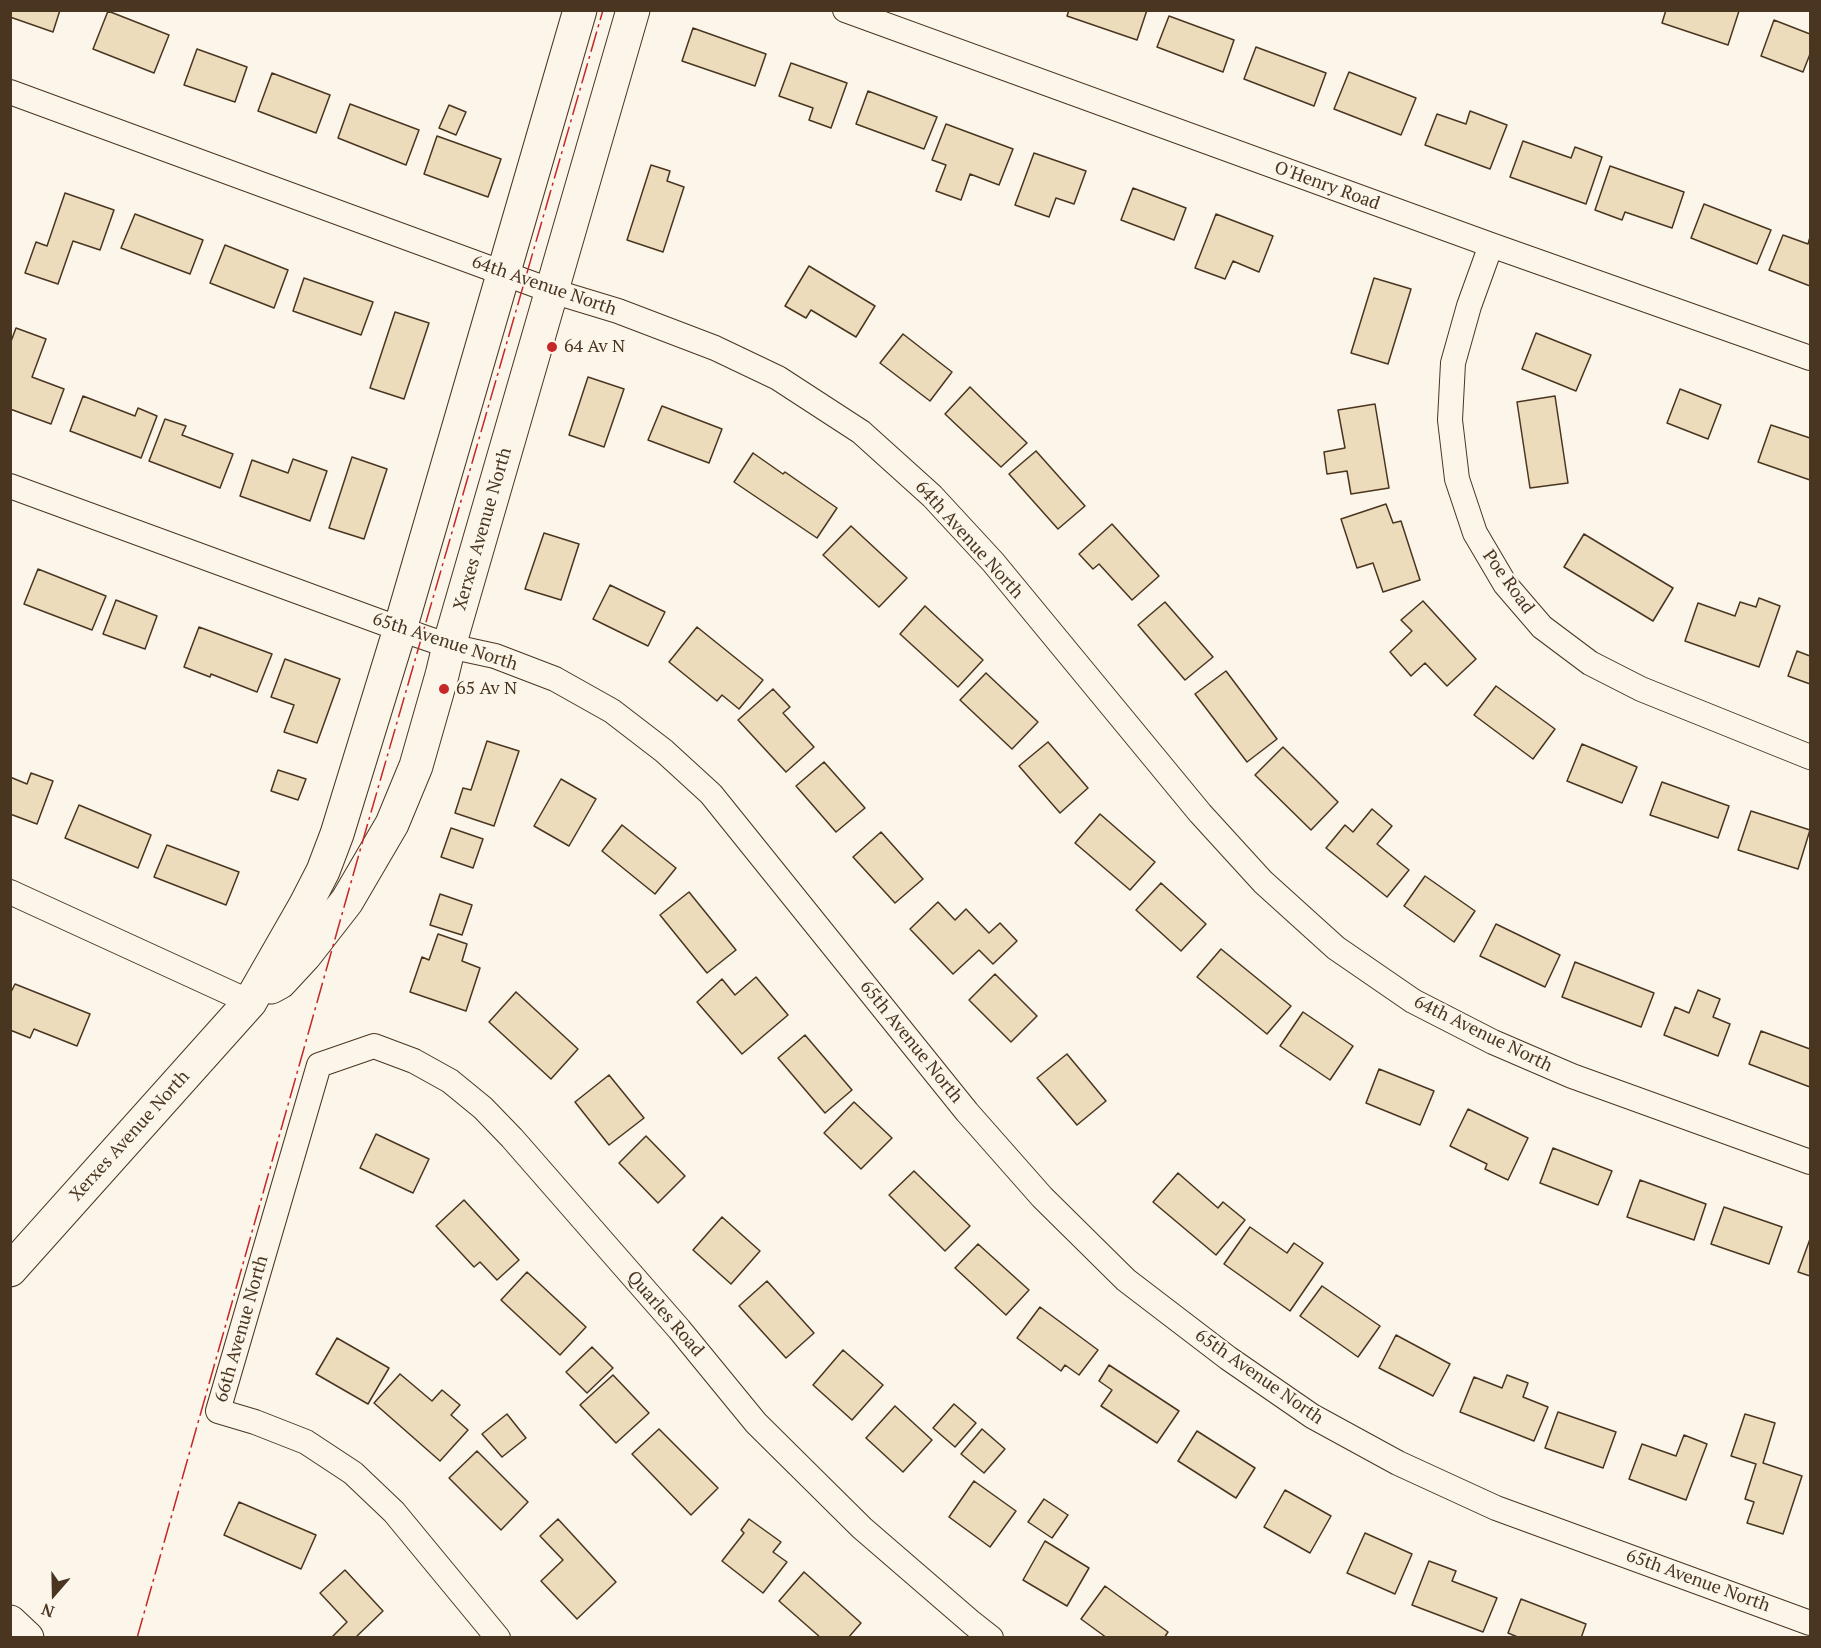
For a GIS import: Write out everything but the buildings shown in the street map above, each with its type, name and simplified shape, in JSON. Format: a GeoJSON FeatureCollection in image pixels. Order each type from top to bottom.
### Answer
{"type":"FeatureCollection","features":[{"type":"Feature","properties":{"kind":"main road","name":"Xerxes Avenue North"},"geometry":{"type":"LineString","coordinates":[[10,1270],[250,1002],[305,906],[322,871],[337,834],[400,629],[580,10]]}},
{"type":"Feature","properties":{"kind":"main road","name":"Xerxes Avenue North"},"geometry":{"type":"LineString","coordinates":[[250,1002],[280,981],[305,956],[346,901],[392,824],[416,766],[633,10]]}},
{"type":"Feature","properties":{"kind":"main road"},"geometry":{"type":"LineString","coordinates":[[10,1623],[27,1638]]}},
{"type":"Feature","properties":{"kind":"street","name":"O'Henry Road"},"geometry":{"type":"LineString","coordinates":[[845,10],[1491,245],[1810,358]]}},
{"type":"Feature","properties":{"kind":"street","name":"64th Avenue North"},"geometry":{"type":"LineString","coordinates":[[10,92],[504,274],[618,311],[715,348],[777,378],[861,432],[932,495],[993,562],[1193,804],[1263,882],[1336,948],[1413,1001],[1493,1042],[1572,1076],[1810,1162]]}},
{"type":"Feature","properties":{"kind":"street","name":"Poe Road"},"geometry":{"type":"LineString","coordinates":[[1491,245],[1469,306],[1454,363],[1450,420],[1457,479],[1475,534],[1505,584],[1542,627],[1590,663],[1641,689],[1810,757]]}},
{"type":"Feature","properties":{"kind":"street","name":"65th Avenue North"},"geometry":{"type":"LineString","coordinates":[[10,486],[400,629],[449,646],[495,656],[555,679],[612,711],[664,751],[711,794],[967,1112],[1042,1197],[1126,1280],[1228,1358],[1312,1416],[1408,1468],[1496,1508],[1810,1623]]}},
{"type":"Feature","properties":{"kind":"street"},"geometry":{"type":"LineString","coordinates":[[10,892],[250,1002]]}},
{"type":"Feature","properties":{"kind":"street","name":"Quarles Road"},"geometry":{"type":"LineString","coordinates":[[319,1065],[374,1046],[414,1061],[450,1081],[483,1108],[679,1329],[756,1423],[862,1528],[991,1638]]}},
{"type":"Feature","properties":{"kind":"street","name":"66th Avenue North"},"geometry":{"type":"LineString","coordinates":[[319,1065],[218,1411],[255,1422],[306,1442],[352,1473],[394,1512],[498,1638]]}},
{"type":"Feature","properties":{"kind":"power"},"geometry":{"type":"LineString","coordinates":[[137,1638],[363,840],[603,10]]}},
{"type":"Feature","properties":{"kind":"place","name":"64 Av N"},"geometry":{"type":"Point","coordinates":[552,347]}},
{"type":"Feature","properties":{"kind":"place","name":"65 Av N"},"geometry":{"type":"Point","coordinates":[444,689]}}]}
